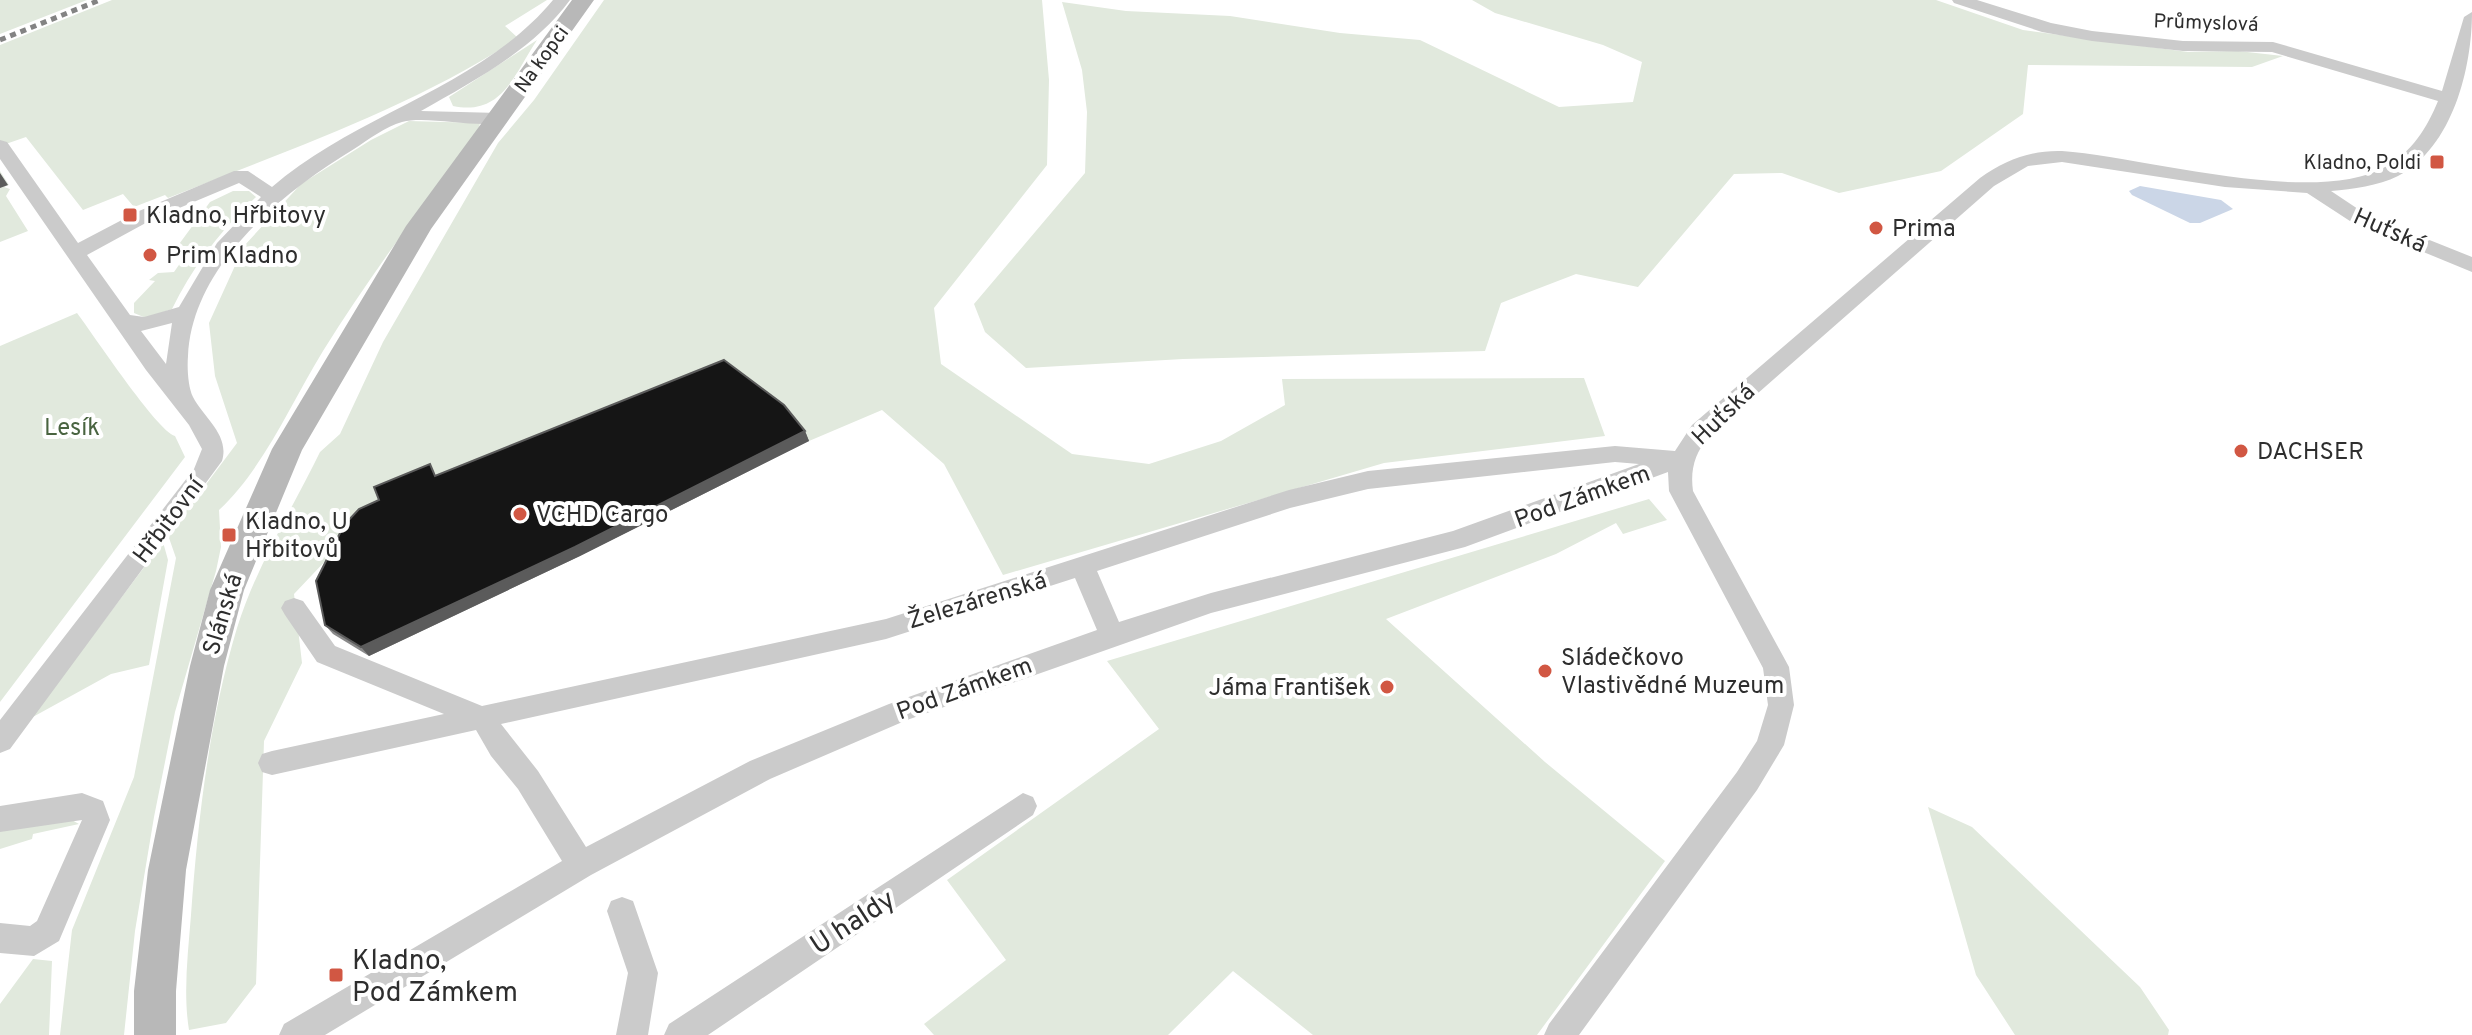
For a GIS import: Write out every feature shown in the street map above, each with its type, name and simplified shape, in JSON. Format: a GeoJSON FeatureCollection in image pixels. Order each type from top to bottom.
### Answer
{"type":"FeatureCollection","features":[{"type":"Feature","properties":{"kind":"main road","name":"Na kopci"},"geometry":{"type":"LineString","coordinates":[[499,118],[583,0]]}},
{"type":"Feature","properties":{"kind":"main road","name":"Slánská"},"geometry":{"type":"LineString","coordinates":[[155,1035],[155,991],[167,870],[207,666],[227,590],[287,449],[419,226],[499,118]]}},
{"type":"Feature","properties":{"kind":"street"},"geometry":{"type":"LineString","coordinates":[[181,392],[177,357],[186,312],[218,252],[271,195],[321,159],[403,116],[502,55],[543,24],[562,0]]}},
{"type":"Feature","properties":{"kind":"street","name":"Průmyslová"},"geometry":{"type":"LineString","coordinates":[[1960,0],[2029,23],[2084,35],[2183,46],[2249,45],[2283,49],[2448,98]]}},
{"type":"Feature","properties":{"kind":"street","name":"Huťská"},"geometry":{"type":"LineString","coordinates":[[1560,1035],[1747,781],[1770,745],[1781,705],[1776,667],[1681,491],[1677,473],[1681,458],[1700,431],[1987,182],[2015,164],[2038,157],[2075,157],[2250,185],[2311,187],[2354,184],[2404,165],[2419,151],[2440,119],[2456,81],[2471,24]]}},
{"type":"Feature","properties":{"kind":"street"},"geometry":{"type":"LineString","coordinates":[[403,116],[499,118]]}},
{"type":"Feature","properties":{"kind":"street","name":"Hřbitovní"},"geometry":{"type":"LineString","coordinates":[[0,146],[154,365],[181,392],[212,444],[209,466],[0,741]]}},
{"type":"Feature","properties":{"kind":"street"},"geometry":{"type":"LineString","coordinates":[[74,253],[146,215],[241,175],[271,195]]}},
{"type":"Feature","properties":{"kind":"street","name":"Huťská"},"geometry":{"type":"LineString","coordinates":[[2311,187],[2360,219],[2472,265]]}},
{"type":"Feature","properties":{"kind":"street"},"geometry":{"type":"LineString","coordinates":[[124,321],[144,324],[186,312]]}},
{"type":"Feature","properties":{"kind":"street","name":"Železárenská"},"geometry":{"type":"LineString","coordinates":[[272,763],[886,629],[1289,499],[1368,480],[1615,454],[1681,458]]}},
{"type":"Feature","properties":{"kind":"street","name":"Pod Zámkem"},"geometry":{"type":"LineString","coordinates":[[295,1035],[581,865],[760,770],[898,712],[1211,603],[1456,540],[1681,458]]}},
{"type":"Feature","properties":{"kind":"street"},"geometry":{"type":"LineString","coordinates":[[1083,567],[1112,635]]}},
{"type":"Feature","properties":{"kind":"street"},"geometry":{"type":"LineString","coordinates":[[294,608],[326,654],[483,718],[501,748],[528,780],[581,865]]}},
{"type":"Feature","properties":{"kind":"street"},"geometry":{"type":"LineString","coordinates":[[0,819],[82,806],[95,815],[90,838],[44,936],[34,941],[0,938]]}},
{"type":"Feature","properties":{"kind":"street","name":"U haldy"},"geometry":{"type":"LineString","coordinates":[[680,1035],[1023,806]]}},
{"type":"Feature","properties":{"kind":"street"},"geometry":{"type":"LineString","coordinates":[[622,911],[643,973],[632,1035]]}},
{"type":"Feature","properties":{"kind":"green space"},"geometry":{"type":"Polygon","coordinates":[[[0,0],[87,0],[0,34],[0,0]]]}},
{"type":"Feature","properties":{"kind":"green space"},"geometry":{"type":"Polygon","coordinates":[[[112,0],[547,0],[505,26],[518,38],[391,107],[168,198],[165,195],[134,207],[123,194],[83,210],[26,137],[0,146],[0,45],[112,0]]]}},
{"type":"Feature","properties":{"kind":"green space"},"geometry":{"type":"Polygon","coordinates":[[[604,0],[1042,0],[1049,80],[1047,165],[934,308],[941,364],[1072,454],[1149,464],[1221,441],[1285,405],[1282,379],[1584,378],[1605,436],[1384,463],[1003,575],[944,464],[882,410],[809,441],[788,414],[441,485],[435,473],[386,509],[366,518],[294,594],[302,663],[264,741],[256,984],[226,1023],[189,1030],[187,973],[201,807],[219,699],[245,605],[320,452],[340,434],[383,342],[498,143],[534,100],[604,0]]]}},
{"type":"Feature","properties":{"kind":"green space"},"geometry":{"type":"Polygon","coordinates":[[[1472,0],[1936,0],[2023,30],[2188,52],[2238,51],[2283,56],[2252,67],[2028,65],[2023,114],[1941,171],[1839,193],[1782,173],[1734,174],[1638,287],[1576,274],[1501,303],[1485,351],[1183,359],[1026,368],[985,332],[974,304],[1085,173],[1087,112],[1082,70],[1062,2],[1126,11],[1230,16],[1340,33],[1420,40],[1559,107],[1633,102],[1642,62],[1603,45],[1495,13],[1472,0]]]}},
{"type":"Feature","properties":{"kind":"green space"},"geometry":{"type":"Polygon","coordinates":[[[537,40],[513,79],[495,99],[484,105],[453,106],[449,97],[537,40]]]}},
{"type":"Feature","properties":{"kind":"green space"},"geometry":{"type":"Polygon","coordinates":[[[409,121],[480,123],[477,135],[397,241],[341,323],[250,475],[219,510],[221,547],[216,571],[175,712],[154,817],[135,931],[124,1035],[60,1035],[72,930],[134,777],[176,558],[168,535],[237,443],[215,376],[209,323],[244,246],[301,184],[371,140],[409,121]]]}},
{"type":"Feature","properties":{"kind":"green space"},"geometry":{"type":"Polygon","coordinates":[[[0,171],[9,185],[4,187],[10,189],[6,196],[28,231],[0,242],[0,171]]]}},
{"type":"Feature","properties":{"kind":"green space"},"geometry":{"type":"Polygon","coordinates":[[[233,191],[249,191],[256,197],[209,249],[172,309],[146,318],[134,313],[134,303],[155,281],[149,280],[158,273],[174,272],[188,252],[174,251],[210,202],[233,191]]]}},
{"type":"Feature","properties":{"kind":"green space","name":"Lesík"},"geometry":{"type":"Polygon","coordinates":[[[77,313],[154,418],[175,436],[185,457],[0,702],[0,346],[77,313]]]}},
{"type":"Feature","properties":{"kind":"green space"},"geometry":{"type":"Polygon","coordinates":[[[1649,499],[1667,520],[1623,534],[1616,523],[1556,554],[1386,619],[1545,762],[1665,861],[1537,1035],[1313,1035],[1233,971],[1168,1035],[934,1035],[924,1024],[1006,960],[947,880],[1159,729],[1107,661],[1649,499]]]}},
{"type":"Feature","properties":{"kind":"green space"},"geometry":{"type":"Polygon","coordinates":[[[163,542],[168,560],[149,665],[111,674],[31,718],[163,542]]]}},
{"type":"Feature","properties":{"kind":"green space"},"geometry":{"type":"Polygon","coordinates":[[[1928,807],[1972,827],[2140,987],[2169,1030],[2168,1035],[2015,1035],[1976,975],[1928,807]]]}},
{"type":"Feature","properties":{"kind":"green space"},"geometry":{"type":"Polygon","coordinates":[[[68,818],[79,824],[33,834],[32,839],[0,849],[0,831],[68,818]]]}},
{"type":"Feature","properties":{"kind":"green space"},"geometry":{"type":"Polygon","coordinates":[[[33,959],[52,961],[49,1035],[0,1035],[0,1004],[33,959]]]}},
{"type":"Feature","properties":{"kind":"water"},"geometry":{"type":"Polygon","coordinates":[[[2140,186],[2221,200],[2233,209],[2200,223],[2190,223],[2129,191],[2140,186]]]}},
{"type":"Feature","properties":{"kind":"building","name":"VCHD Cargo"},"geometry":{"type":"Polygon","coordinates":[[[724,360],[784,405],[805,431],[575,547],[361,647],[325,625],[316,581],[344,525],[359,509],[379,500],[374,487],[430,464],[435,476],[724,360]]]}},
{"type":"Feature","properties":{"kind":"railway"},"geometry":{"type":"LineString","coordinates":[[0,40],[100,0]]}},
{"type":"Feature","properties":{"kind":"place","name":"Kladno, Poldi"},"geometry":{"type":"Point","coordinates":[2437,162]}},
{"type":"Feature","properties":{"kind":"place","name":"Kladno, Hřbitovy"},"geometry":{"type":"Point","coordinates":[130,215]}},
{"type":"Feature","properties":{"kind":"place","name":"Prima"},"geometry":{"type":"Point","coordinates":[1876,228]}},
{"type":"Feature","properties":{"kind":"place","name":"Prim Kladno"},"geometry":{"type":"Point","coordinates":[150,255]}},
{"type":"Feature","properties":{"kind":"place","name":"DACHSER"},"geometry":{"type":"Point","coordinates":[2241,451]}},
{"type":"Feature","properties":{"kind":"place","name":"VCHD Cargo"},"geometry":{"type":"Point","coordinates":[520,514]}},
{"type":"Feature","properties":{"kind":"place","name":"Kladno, U Hřbitovů"},"geometry":{"type":"Point","coordinates":[229,535]}},
{"type":"Feature","properties":{"kind":"place","name":"Sládečkovo Vlastivědné Muzeum"},"geometry":{"type":"Point","coordinates":[1545,671]}},
{"type":"Feature","properties":{"kind":"place","name":"Jáma František"},"geometry":{"type":"Point","coordinates":[1387,687]}},
{"type":"Feature","properties":{"kind":"place","name":"Kladno, Pod Zámkem"},"geometry":{"type":"Point","coordinates":[336,975]}}]}
